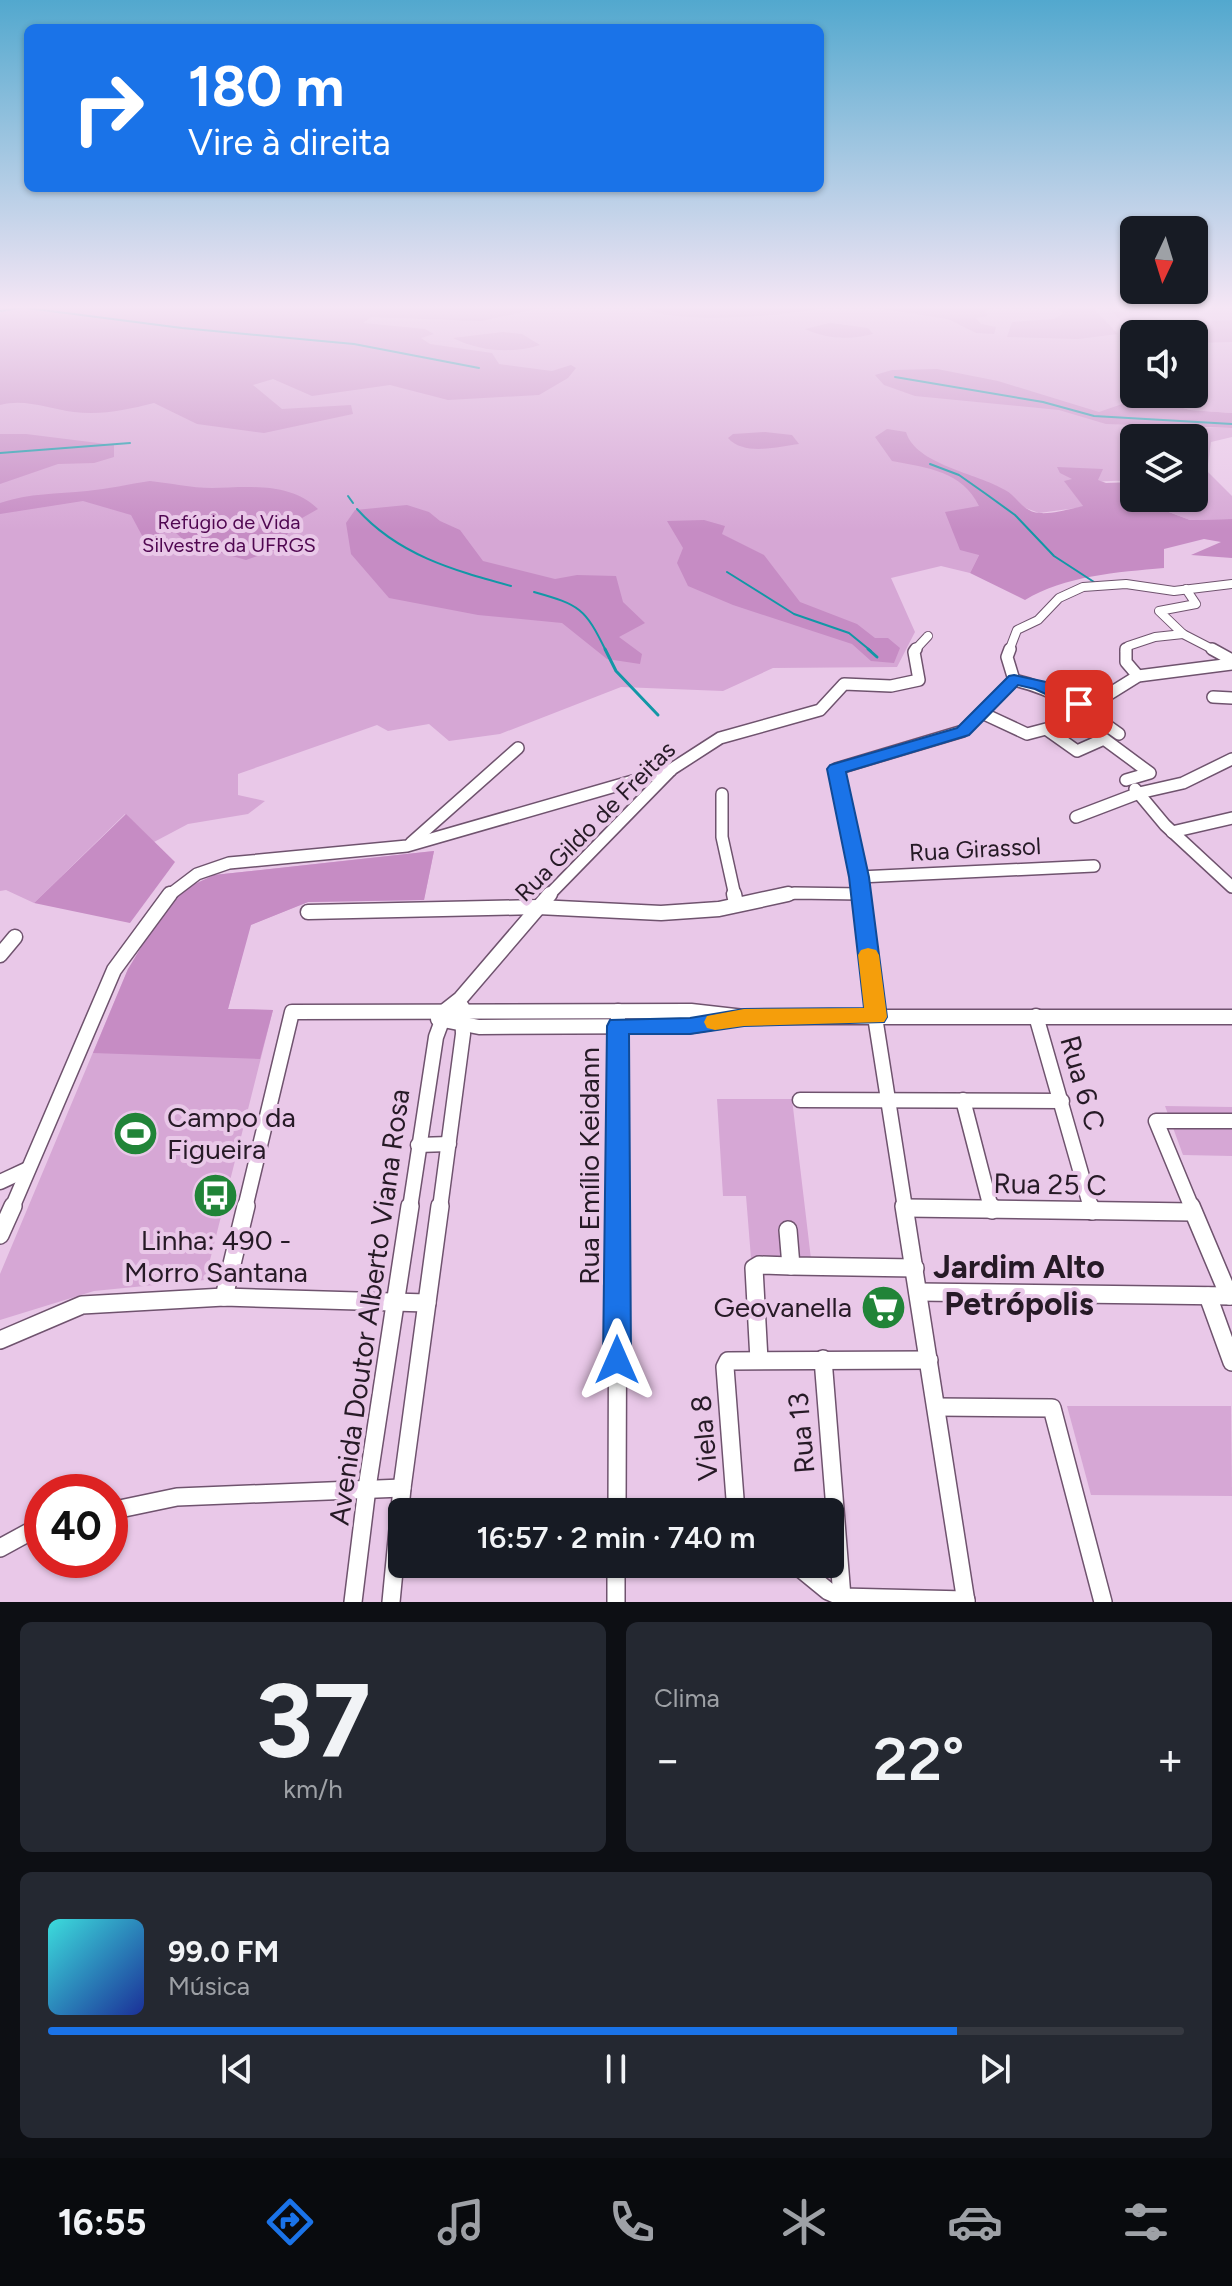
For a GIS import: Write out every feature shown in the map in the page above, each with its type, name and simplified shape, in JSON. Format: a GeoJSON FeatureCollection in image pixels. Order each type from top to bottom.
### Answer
{"type":"FeatureCollection","features":[{"type":"Feature","properties":{"kind":"street"},"geometry":{"type":"LineString","coordinates":[[1014,680],[1007,657],[1017,630],[1038,620],[1059,598],[1083,587],[1125,584],[1174,591],[1232,584]]}},
{"type":"Feature","properties":{"kind":"street"},"geometry":{"type":"LineString","coordinates":[[1186,589],[1196,604],[1158,610],[1183,634],[1232,662]]}},
{"type":"Feature","properties":{"kind":"street"},"geometry":{"type":"LineString","coordinates":[[1138,676],[1124,662],[1123,654],[1128,646],[1135,641],[1183,634]]}},
{"type":"Feature","properties":{"kind":"street","name":"Rua Gildo de Freitas"},"geometry":{"type":"LineString","coordinates":[[439,1015],[462,1012],[538,907],[672,769],[720,738],[820,710],[844,684],[891,686],[919,680],[914,652],[928,636]]}},
{"type":"Feature","properties":{"kind":"street"},"geometry":{"type":"LineString","coordinates":[[1085,709],[1104,700],[1109,692],[1138,676],[1232,662]]}},
{"type":"Feature","properties":{"kind":"street"},"geometry":{"type":"LineString","coordinates":[[982,713],[1027,734],[1046,729],[1077,751],[1119,734],[1085,709],[1040,685],[1014,680]]}},
{"type":"Feature","properties":{"kind":"street"},"geometry":{"type":"LineString","coordinates":[[812,1578],[828,1591],[842,1597],[966,1601],[888,1099],[859,877],[836,769],[963,731],[1014,680]]}},
{"type":"Feature","properties":{"kind":"street"},"geometry":{"type":"LineString","coordinates":[[1213,697],[1232,698]]}},
{"type":"Feature","properties":{"kind":"street"},"geometry":{"type":"LineString","coordinates":[[1104,739],[1150,773],[1126,780],[1172,832],[1232,887]]}},
{"type":"Feature","properties":{"kind":"street"},"geometry":{"type":"LineString","coordinates":[[407,846],[518,748]]}},
{"type":"Feature","properties":{"kind":"street"},"geometry":{"type":"LineString","coordinates":[[1076,817],[1139,793],[1183,783],[1232,759]]}},
{"type":"Feature","properties":{"kind":"street"},"geometry":{"type":"LineString","coordinates":[[0,1235],[114,970],[172,891],[197,874],[229,863],[407,846],[672,769]]}},
{"type":"Feature","properties":{"kind":"street"},"geometry":{"type":"LineString","coordinates":[[722,794],[722,837],[736,903]]}},
{"type":"Feature","properties":{"kind":"street"},"geometry":{"type":"LineString","coordinates":[[1172,832],[1232,818]]}},
{"type":"Feature","properties":{"kind":"street","name":"Rua Girassol"},"geometry":{"type":"LineString","coordinates":[[859,877],[1094,866]]}},
{"type":"Feature","properties":{"kind":"street"},"geometry":{"type":"LineString","coordinates":[[308,912],[538,907],[661,913],[719,909],[795,893],[861,894]]}},
{"type":"Feature","properties":{"kind":"street"},"geometry":{"type":"LineString","coordinates":[[0,955],[15,937]]}},
{"type":"Feature","properties":{"kind":"street"},"geometry":{"type":"LineString","coordinates":[[224,1297],[292,1012],[439,1015],[462,1012],[618,1019],[690,1026],[744,1017],[1232,1017]]}},
{"type":"Feature","properties":{"kind":"street"},"geometry":{"type":"LineString","coordinates":[[391,1602],[402,1488],[449,1144],[462,1012]]}},
{"type":"Feature","properties":{"kind":"street","name":"Avenida Doutor Alberto Viana Rosa"},"geometry":{"type":"LineString","coordinates":[[353,1602],[367,1488],[398,1302],[418,1145],[439,1015]]}},
{"type":"Feature","properties":{"kind":"street","name":"Rua 6 C"},"geometry":{"type":"LineString","coordinates":[[1036,1016],[1092,1211]]}},
{"type":"Feature","properties":{"kind":"street","name":"Rua Emílio Keidann"},"geometry":{"type":"LineString","coordinates":[[617,1498],[618,1019]]}},
{"type":"Feature","properties":{"kind":"street"},"geometry":{"type":"LineString","coordinates":[[800,1100],[1062,1101]]}},
{"type":"Feature","properties":{"kind":"street"},"geometry":{"type":"LineString","coordinates":[[963,1100],[992,1210]]}},
{"type":"Feature","properties":{"kind":"street"},"geometry":{"type":"LineString","coordinates":[[918,1292],[1230,1296],[1156,1121],[1232,1121]]}},
{"type":"Feature","properties":{"kind":"street"},"geometry":{"type":"LineString","coordinates":[[418,1145],[449,1144]]}},
{"type":"Feature","properties":{"kind":"street"},"geometry":{"type":"LineString","coordinates":[[0,1182],[28,1169]]}},
{"type":"Feature","properties":{"kind":"street","name":"Rua 25 C"},"geometry":{"type":"LineString","coordinates":[[906,1208],[1193,1212]]}},
{"type":"Feature","properties":{"kind":"street"},"geometry":{"type":"LineString","coordinates":[[788,1230],[791,1266]]}},
{"type":"Feature","properties":{"kind":"street"},"geometry":{"type":"LineString","coordinates":[[759,1360],[754,1268],[759,1265],[915,1268]]}},
{"type":"Feature","properties":{"kind":"street"},"geometry":{"type":"LineString","coordinates":[[1208,1296],[1232,1362]]}},
{"type":"Feature","properties":{"kind":"street"},"geometry":{"type":"LineString","coordinates":[[0,1340],[82,1305],[224,1297],[427,1303]]}},
{"type":"Feature","properties":{"kind":"street","name":"Rua 13"},"geometry":{"type":"LineString","coordinates":[[823,1359],[842,1597]]}},
{"type":"Feature","properties":{"kind":"street","name":"Viela 8"},"geometry":{"type":"LineString","coordinates":[[735,1498],[725,1367],[732,1360],[929,1360]]}},
{"type":"Feature","properties":{"kind":"street"},"geometry":{"type":"LineString","coordinates":[[936,1407],[1052,1408],[1103,1602]]}},
{"type":"Feature","properties":{"kind":"street"},"geometry":{"type":"LineString","coordinates":[[128,1507],[177,1497],[402,1488]]}},
{"type":"Feature","properties":{"kind":"street"},"geometry":{"type":"LineString","coordinates":[[0,1548],[24,1535]]}},
{"type":"Feature","properties":{"kind":"street"},"geometry":{"type":"LineString","coordinates":[[616,1578],[616,1602]]}},
{"type":"Feature","properties":{"kind":"green space","name":"Refúgio de Vida Silvestre da UFRGS"},"geometry":{"type":"Polygon","coordinates":[[[0,381],[1120,381],[1120,408],[1162,408],[1145,424],[1120,424],[1120,481],[1070,488],[1084,507],[1039,513],[1020,506],[979,555],[970,573],[941,566],[891,578],[915,632],[897,667],[773,668],[723,691],[621,687],[500,734],[449,741],[429,724],[388,731],[377,725],[238,774],[238,795],[265,801],[248,814],[188,824],[154,842],[125,814],[34,903],[6,890],[0,891],[0,381]]]}},
{"type":"Feature","properties":{"kind":"green space"},"geometry":{"type":"Polygon","coordinates":[[[0,381],[267,381],[253,385],[282,409],[351,405],[353,414],[264,433],[197,424],[154,403],[95,413],[28,403],[0,405],[0,381]]]}},
{"type":"Feature","properties":{"kind":"green space"},"geometry":{"type":"Polygon","coordinates":[[[277,381],[563,381],[539,395],[448,400],[390,385],[312,396],[277,381]]]}},
{"type":"Feature","properties":{"kind":"green space"},"geometry":{"type":"Polygon","coordinates":[[[880,381],[997,381],[1099,412],[1120,405],[1120,408],[1183,408],[1232,413],[1232,428],[1208,427],[1208,424],[1106,424],[1059,410],[915,396],[880,381]]]}},
{"type":"Feature","properties":{"kind":"green space","name":"Refúgio de Vida Silvestre da UFRGS"},"geometry":{"type":"Polygon","coordinates":[[[1208,381],[1232,381],[1232,413],[1183,408],[1208,408],[1208,381]]]}},
{"type":"Feature","properties":{"kind":"green space","name":"Refúgio de Vida Silvestre da UFRGS"},"geometry":{"type":"Polygon","coordinates":[[[1208,428],[1232,428],[1232,437],[1211,442],[1208,464],[1208,428]]]}},
{"type":"Feature","properties":{"kind":"green space"},"geometry":{"type":"Polygon","coordinates":[[[887,429],[906,432],[922,453],[1005,490],[1024,507],[1040,513],[1083,506],[1064,481],[1072,479],[1060,473],[1057,467],[1103,469],[1098,480],[1120,482],[1120,512],[1169,512],[1190,520],[1232,519],[1232,558],[1191,555],[1221,542],[1204,539],[1164,549],[1164,568],[1074,580],[1025,600],[970,573],[979,555],[960,550],[945,512],[979,506],[972,494],[943,473],[892,461],[875,437],[887,429]]]}},
{"type":"Feature","properties":{"kind":"green space"},"geometry":{"type":"Polygon","coordinates":[[[765,432],[792,435],[799,444],[752,449],[735,444],[728,438],[733,434],[765,432]]]}},
{"type":"Feature","properties":{"kind":"green space"},"geometry":{"type":"Polygon","coordinates":[[[0,434],[26,434],[114,445],[114,457],[94,463],[58,464],[0,484],[0,434]]]}},
{"type":"Feature","properties":{"kind":"green space","name":"Refúgio de Vida Silvestre da UFRGS"},"geometry":{"type":"Polygon","coordinates":[[[1208,472],[1232,496],[1232,519],[1190,520],[1169,512],[1208,512],[1208,472]]]}},
{"type":"Feature","properties":{"kind":"green space"},"geometry":{"type":"Polygon","coordinates":[[[150,481],[204,488],[282,490],[307,500],[318,509],[295,522],[278,549],[246,560],[187,543],[176,533],[160,532],[152,543],[146,543],[131,515],[83,501],[0,514],[0,503],[22,497],[150,481]]]}},
{"type":"Feature","properties":{"kind":"green space"},"geometry":{"type":"Polygon","coordinates":[[[407,505],[429,512],[460,530],[483,561],[555,579],[577,575],[616,576],[623,602],[645,623],[619,637],[642,654],[640,664],[607,659],[562,623],[478,615],[389,598],[351,554],[346,523],[355,510],[407,505]]]}},
{"type":"Feature","properties":{"kind":"green space"},"geometry":{"type":"Polygon","coordinates":[[[704,520],[725,526],[722,534],[764,555],[800,602],[857,624],[875,638],[888,638],[900,648],[894,663],[871,661],[852,644],[733,605],[688,586],[677,563],[683,548],[667,521],[704,520]]]}},
{"type":"Feature","properties":{"kind":"green space"},"geometry":{"type":"Polygon","coordinates":[[[126,814],[175,862],[130,923],[34,903],[126,814]]]}},
{"type":"Feature","properties":{"kind":"green space"},"geometry":{"type":"Polygon","coordinates":[[[434,851],[424,900],[308,902],[250,925],[228,1009],[273,1010],[205,1280],[94,1291],[0,1320],[0,1274],[128,969],[214,875],[434,851]]]}},
{"type":"Feature","properties":{"kind":"green space"},"geometry":{"type":"Polygon","coordinates":[[[434,851],[424,900],[308,902],[251,925],[228,1009],[273,1010],[260,1059],[93,1053],[128,969],[173,894],[214,875],[434,851]]]}},
{"type":"Feature","properties":{"kind":"green space"},"geometry":{"type":"Polygon","coordinates":[[[717,1099],[792,1099],[811,1259],[751,1258],[746,1196],[723,1196],[717,1099]]]}},
{"type":"Feature","properties":{"kind":"green space"},"geometry":{"type":"Polygon","coordinates":[[[1165,1106],[1232,1107],[1232,1156],[1183,1155],[1165,1106]]]}},
{"type":"Feature","properties":{"kind":"green space"},"geometry":{"type":"Polygon","coordinates":[[[1067,1406],[1231,1406],[1232,1496],[1091,1495],[1067,1406]]]}},
{"type":"Feature","properties":{"kind":"waterway"},"geometry":{"type":"LineString","coordinates":[[917,381],[1043,402],[1094,416],[1232,424]]}},
{"type":"Feature","properties":{"kind":"waterway"},"geometry":{"type":"LineString","coordinates":[[0,453],[130,443]]}},
{"type":"Feature","properties":{"kind":"waterway"},"geometry":{"type":"LineString","coordinates":[[930,464],[959,475],[986,494],[1015,515],[1054,556],[1094,582]]}},
{"type":"Feature","properties":{"kind":"waterway"},"geometry":{"type":"LineString","coordinates":[[348,496],[353,503]]}},
{"type":"Feature","properties":{"kind":"waterway"},"geometry":{"type":"LineString","coordinates":[[357,509],[373,525],[408,549],[448,567],[511,586]]}},
{"type":"Feature","properties":{"kind":"waterway"},"geometry":{"type":"LineString","coordinates":[[727,572],[794,614],[849,633],[871,651]]}},
{"type":"Feature","properties":{"kind":"waterway"},"geometry":{"type":"LineString","coordinates":[[534,592],[579,610],[592,625],[606,651]]}},
{"type":"Feature","properties":{"kind":"waterway"},"geometry":{"type":"LineString","coordinates":[[868,649],[877,657]]}},
{"type":"Feature","properties":{"kind":"waterway"},"geometry":{"type":"LineString","coordinates":[[606,651],[616,671],[658,715]]}},
{"type":"Feature","properties":{"kind":"slow traffic"},"geometry":{"type":"LineString","coordinates":[[715,1022],[744,1017],[876,1017],[868,955]]}},
{"type":"Feature","properties":{"kind":"place","name":"Campo da Figueira"},"geometry":{"type":"Point","coordinates":[136,1133]}},
{"type":"Feature","properties":{"kind":"place","name":"Linha: 490 - Morro Santana"},"geometry":{"type":"Point","coordinates":[216,1196]}},
{"type":"Feature","properties":{"kind":"place","name":"Geovanella"},"geometry":{"type":"Point","coordinates":[883,1307]}},
{"type":"Feature","properties":{"kind":"district","name":"Jardim Alto Petrópolis"},"geometry":{"type":"Point","coordinates":[1019,1286]}},
{"type":"Feature","properties":{"kind":"route"},"geometry":{"type":"LineString","coordinates":[[617,1360],[618,1026],[690,1026],[744,1017],[876,1017],[859,877],[836,769],[963,731],[1014,680],[1040,685],[1079,704]]}}]}
